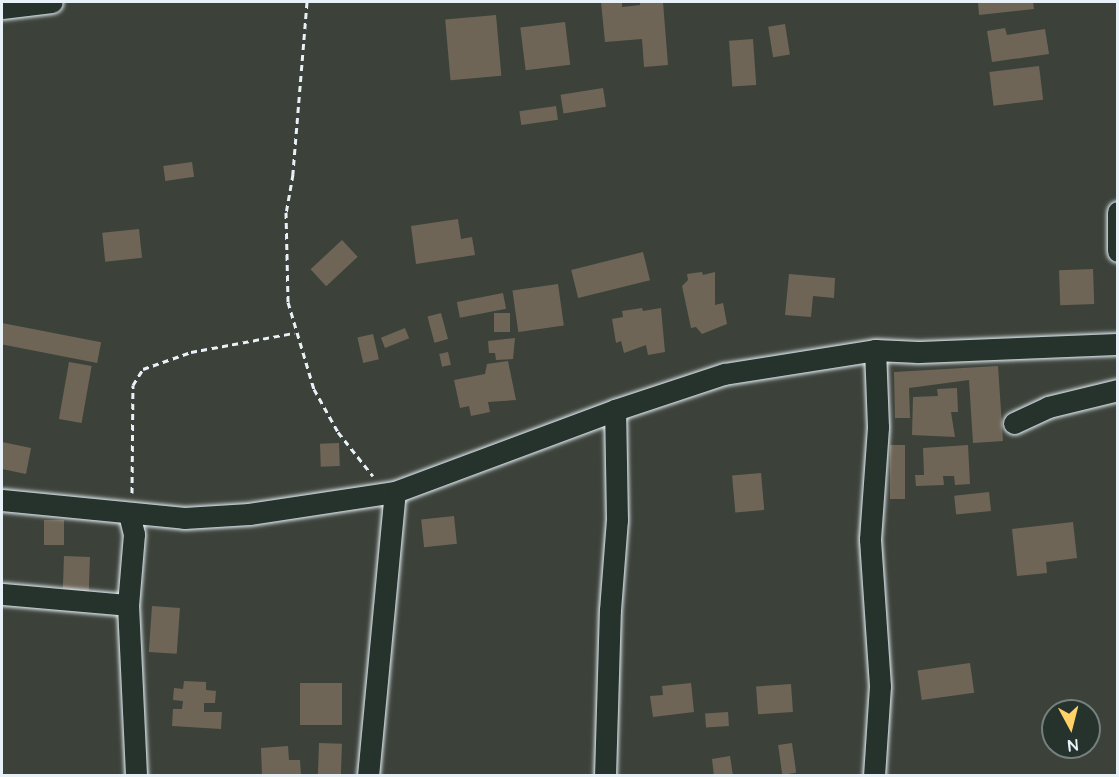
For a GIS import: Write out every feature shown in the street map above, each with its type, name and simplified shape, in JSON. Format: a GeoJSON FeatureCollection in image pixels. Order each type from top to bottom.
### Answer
{"type":"FeatureCollection","features":[{"type":"Feature","properties":{"kind":"street"},"geometry":{"type":"LineString","coordinates":[[2,8],[52,2]]}},
{"type":"Feature","properties":{"kind":"street"},"geometry":{"type":"LineString","coordinates":[[1118,212],[1118,251]]}},
{"type":"Feature","properties":{"kind":"street"},"geometry":{"type":"LineString","coordinates":[[2,500],[184,518],[249,514],[395,492],[615,410],[724,374],[875,350],[918,352],[1118,344]]}},
{"type":"Feature","properties":{"kind":"street"},"geometry":{"type":"LineString","coordinates":[[874,776],[880,686],[870,539],[878,427],[875,350]]}},
{"type":"Feature","properties":{"kind":"street"},"geometry":{"type":"LineString","coordinates":[[1014,423],[1048,406],[1118,390]]}},
{"type":"Feature","properties":{"kind":"street"},"geometry":{"type":"LineString","coordinates":[[605,776],[610,610],[617,520],[615,410]]}},
{"type":"Feature","properties":{"kind":"street"},"geometry":{"type":"LineString","coordinates":[[368,776],[395,492]]}},
{"type":"Feature","properties":{"kind":"street"},"geometry":{"type":"LineString","coordinates":[[129,514],[134,534],[128,605],[136,776]]}},
{"type":"Feature","properties":{"kind":"street"},"geometry":{"type":"LineString","coordinates":[[2,594],[128,605]]}},
{"type":"Feature","properties":{"kind":"path"},"geometry":{"type":"LineString","coordinates":[[307,2],[293,174],[286,212],[288,302],[294,333],[314,389],[338,432],[356,459],[395,492]]}},
{"type":"Feature","properties":{"kind":"path"},"geometry":{"type":"LineString","coordinates":[[129,514],[136,444],[133,385],[143,369],[191,352],[294,333]]}},
{"type":"Feature","properties":{"kind":"building"},"geometry":{"type":"Polygon","coordinates":[[[601,2],[622,2],[622,7],[640,5],[640,2],[663,2],[668,65],[644,67],[642,39],[605,42],[601,2]]]}},
{"type":"Feature","properties":{"kind":"building"},"geometry":{"type":"Polygon","coordinates":[[[978,2],[1033,2],[1034,9],[979,15],[978,2]]]}},
{"type":"Feature","properties":{"kind":"building"},"geometry":{"type":"Polygon","coordinates":[[[496,15],[501,76],[451,80],[445,19],[496,15]]]}},
{"type":"Feature","properties":{"kind":"building"},"geometry":{"type":"Polygon","coordinates":[[[565,22],[570,65],[526,70],[520,27],[565,22]]]}},
{"type":"Feature","properties":{"kind":"building"},"geometry":{"type":"Polygon","coordinates":[[[785,24],[790,55],[773,57],[768,27],[785,24]]]}},
{"type":"Feature","properties":{"kind":"building"},"geometry":{"type":"Polygon","coordinates":[[[1005,28],[1007,35],[1045,29],[1049,54],[992,62],[987,31],[1005,28]]]}},
{"type":"Feature","properties":{"kind":"building"},"geometry":{"type":"Polygon","coordinates":[[[753,39],[756,85],[732,87],[729,41],[753,39]]]}},
{"type":"Feature","properties":{"kind":"building"},"geometry":{"type":"Polygon","coordinates":[[[1039,66],[1043,100],[994,106],[989,72],[1039,66]]]}},
{"type":"Feature","properties":{"kind":"building"},"geometry":{"type":"Polygon","coordinates":[[[603,88],[606,107],[564,113],[561,95],[603,88]]]}},
{"type":"Feature","properties":{"kind":"building"},"geometry":{"type":"Polygon","coordinates":[[[556,106],[558,120],[521,125],[519,111],[556,106]]]}},
{"type":"Feature","properties":{"kind":"building"},"geometry":{"type":"Polygon","coordinates":[[[192,162],[194,177],[165,181],[163,166],[192,162]]]}},
{"type":"Feature","properties":{"kind":"building"},"geometry":{"type":"Polygon","coordinates":[[[458,219],[461,239],[472,237],[475,255],[416,264],[411,226],[458,219]]]}},
{"type":"Feature","properties":{"kind":"building"},"geometry":{"type":"Polygon","coordinates":[[[139,229],[142,258],[105,262],[102,233],[139,229]]]}},
{"type":"Feature","properties":{"kind":"building"},"geometry":{"type":"Polygon","coordinates":[[[342,240],[358,257],[326,286],[311,269],[342,240]]]}},
{"type":"Feature","properties":{"kind":"building"},"geometry":{"type":"Polygon","coordinates":[[[643,252],[650,280],[578,298],[571,270],[643,252]]]}},
{"type":"Feature","properties":{"kind":"building"},"geometry":{"type":"Polygon","coordinates":[[[1093,269],[1094,304],[1060,305],[1059,270],[1093,269]]]}},
{"type":"Feature","properties":{"kind":"building"},"geometry":{"type":"Polygon","coordinates":[[[702,272],[703,275],[715,272],[715,305],[723,303],[727,324],[702,334],[696,327],[691,328],[682,286],[688,280],[687,274],[702,272]]]}},
{"type":"Feature","properties":{"kind":"building"},"geometry":{"type":"Polygon","coordinates":[[[789,274],[835,278],[834,298],[813,296],[811,317],[785,315],[789,274]]]}},
{"type":"Feature","properties":{"kind":"building"},"geometry":{"type":"Polygon","coordinates":[[[558,284],[564,326],[518,332],[512,290],[558,284]]]}},
{"type":"Feature","properties":{"kind":"building"},"geometry":{"type":"Polygon","coordinates":[[[503,293],[506,309],[460,318],[457,302],[503,293]]]}},
{"type":"Feature","properties":{"kind":"building"},"geometry":{"type":"Polygon","coordinates":[[[642,308],[643,311],[661,308],[665,352],[648,355],[646,345],[624,353],[621,341],[616,343],[612,319],[623,317],[622,311],[642,308]]]}},
{"type":"Feature","properties":{"kind":"building"},"geometry":{"type":"Polygon","coordinates":[[[441,313],[448,339],[434,343],[427,317],[441,313]]]}},
{"type":"Feature","properties":{"kind":"building"},"geometry":{"type":"Polygon","coordinates":[[[494,313],[510,313],[510,332],[494,332],[494,313]]]}},
{"type":"Feature","properties":{"kind":"building"},"geometry":{"type":"Polygon","coordinates":[[[2,323],[101,342],[97,363],[2,344],[2,323]]]}},
{"type":"Feature","properties":{"kind":"building"},"geometry":{"type":"Polygon","coordinates":[[[405,328],[409,338],[385,348],[381,338],[405,328]]]}},
{"type":"Feature","properties":{"kind":"building"},"geometry":{"type":"Polygon","coordinates":[[[373,334],[379,359],[363,363],[357,338],[373,334]]]}},
{"type":"Feature","properties":{"kind":"building"},"geometry":{"type":"Polygon","coordinates":[[[515,338],[513,359],[496,360],[495,353],[489,353],[488,341],[515,338]]]}},
{"type":"Feature","properties":{"kind":"building"},"geometry":{"type":"Polygon","coordinates":[[[448,352],[451,365],[442,367],[439,354],[448,352]]]}},
{"type":"Feature","properties":{"kind":"building"},"geometry":{"type":"Polygon","coordinates":[[[508,361],[516,400],[488,402],[490,412],[471,416],[469,406],[460,408],[454,380],[485,374],[487,364],[508,361]]]}},
{"type":"Feature","properties":{"kind":"building"},"geometry":{"type":"Polygon","coordinates":[[[69,362],[92,366],[82,423],[59,419],[69,362]]]}},
{"type":"Feature","properties":{"kind":"building"},"geometry":{"type":"Polygon","coordinates":[[[998,366],[1003,441],[973,443],[969,380],[909,388],[910,418],[895,418],[894,372],[998,366]]]}},
{"type":"Feature","properties":{"kind":"building"},"geometry":{"type":"Polygon","coordinates":[[[957,388],[958,412],[951,412],[955,437],[912,435],[913,397],[938,396],[937,389],[957,388]]]}},
{"type":"Feature","properties":{"kind":"building"},"geometry":{"type":"Polygon","coordinates":[[[2,442],[31,448],[26,474],[2,469],[2,442]]]}},
{"type":"Feature","properties":{"kind":"building"},"geometry":{"type":"Polygon","coordinates":[[[339,443],[340,466],[321,467],[320,444],[339,443]]]}},
{"type":"Feature","properties":{"kind":"building"},"geometry":{"type":"Polygon","coordinates":[[[890,445],[905,445],[905,499],[890,499],[890,445]]]}},
{"type":"Feature","properties":{"kind":"building"},"geometry":{"type":"Polygon","coordinates":[[[968,445],[970,484],[955,485],[954,476],[943,476],[944,485],[916,486],[915,475],[924,475],[923,448],[968,445]]]}},
{"type":"Feature","properties":{"kind":"building"},"geometry":{"type":"Polygon","coordinates":[[[761,473],[764,510],[735,512],[732,476],[761,473]]]}},
{"type":"Feature","properties":{"kind":"building"},"geometry":{"type":"Polygon","coordinates":[[[989,492],[991,511],[956,515],[954,496],[989,492]]]}},
{"type":"Feature","properties":{"kind":"building"},"geometry":{"type":"Polygon","coordinates":[[[454,516],[457,544],[424,547],[421,519],[454,516]]]}},
{"type":"Feature","properties":{"kind":"building"},"geometry":{"type":"Polygon","coordinates":[[[44,520],[64,520],[64,545],[44,545],[44,520]]]}},
{"type":"Feature","properties":{"kind":"building"},"geometry":{"type":"Polygon","coordinates":[[[1073,522],[1077,558],[1046,562],[1047,573],[1017,576],[1012,529],[1073,522]]]}},
{"type":"Feature","properties":{"kind":"building"},"geometry":{"type":"Polygon","coordinates":[[[64,556],[90,557],[89,596],[63,595],[64,556]]]}},
{"type":"Feature","properties":{"kind":"building"},"geometry":{"type":"Polygon","coordinates":[[[152,606],[180,608],[177,654],[149,652],[152,606]]]}},
{"type":"Feature","properties":{"kind":"building"},"geometry":{"type":"Polygon","coordinates":[[[970,663],[974,693],[922,700],[918,670],[970,663]]]}},
{"type":"Feature","properties":{"kind":"building"},"geometry":{"type":"Polygon","coordinates":[[[184,681],[206,682],[206,690],[216,691],[215,703],[204,703],[204,712],[222,712],[221,729],[172,726],[173,709],[182,709],[183,701],[173,700],[174,688],[183,689],[184,681]]]}},
{"type":"Feature","properties":{"kind":"building"},"geometry":{"type":"Polygon","coordinates":[[[300,683],[342,683],[342,725],[300,725],[300,683]]]}},
{"type":"Feature","properties":{"kind":"building"},"geometry":{"type":"Polygon","coordinates":[[[691,683],[694,712],[653,717],[650,696],[663,695],[662,686],[691,683]]]}},
{"type":"Feature","properties":{"kind":"building"},"geometry":{"type":"Polygon","coordinates":[[[791,684],[793,712],[758,714],[756,686],[791,684]]]}},
{"type":"Feature","properties":{"kind":"building"},"geometry":{"type":"Polygon","coordinates":[[[728,712],[729,726],[706,728],[705,714],[728,712]]]}},
{"type":"Feature","properties":{"kind":"building"},"geometry":{"type":"Polygon","coordinates":[[[319,743],[342,744],[341,776],[318,776],[319,743]]]}},
{"type":"Feature","properties":{"kind":"building"},"geometry":{"type":"Polygon","coordinates":[[[792,743],[796,773],[782,775],[778,745],[792,743]]]}},
{"type":"Feature","properties":{"kind":"building"},"geometry":{"type":"Polygon","coordinates":[[[288,746],[289,760],[300,760],[301,776],[262,776],[261,748],[288,746]]]}},
{"type":"Feature","properties":{"kind":"building"},"geometry":{"type":"Polygon","coordinates":[[[730,756],[733,776],[714,776],[712,759],[730,756]]]}}]}
